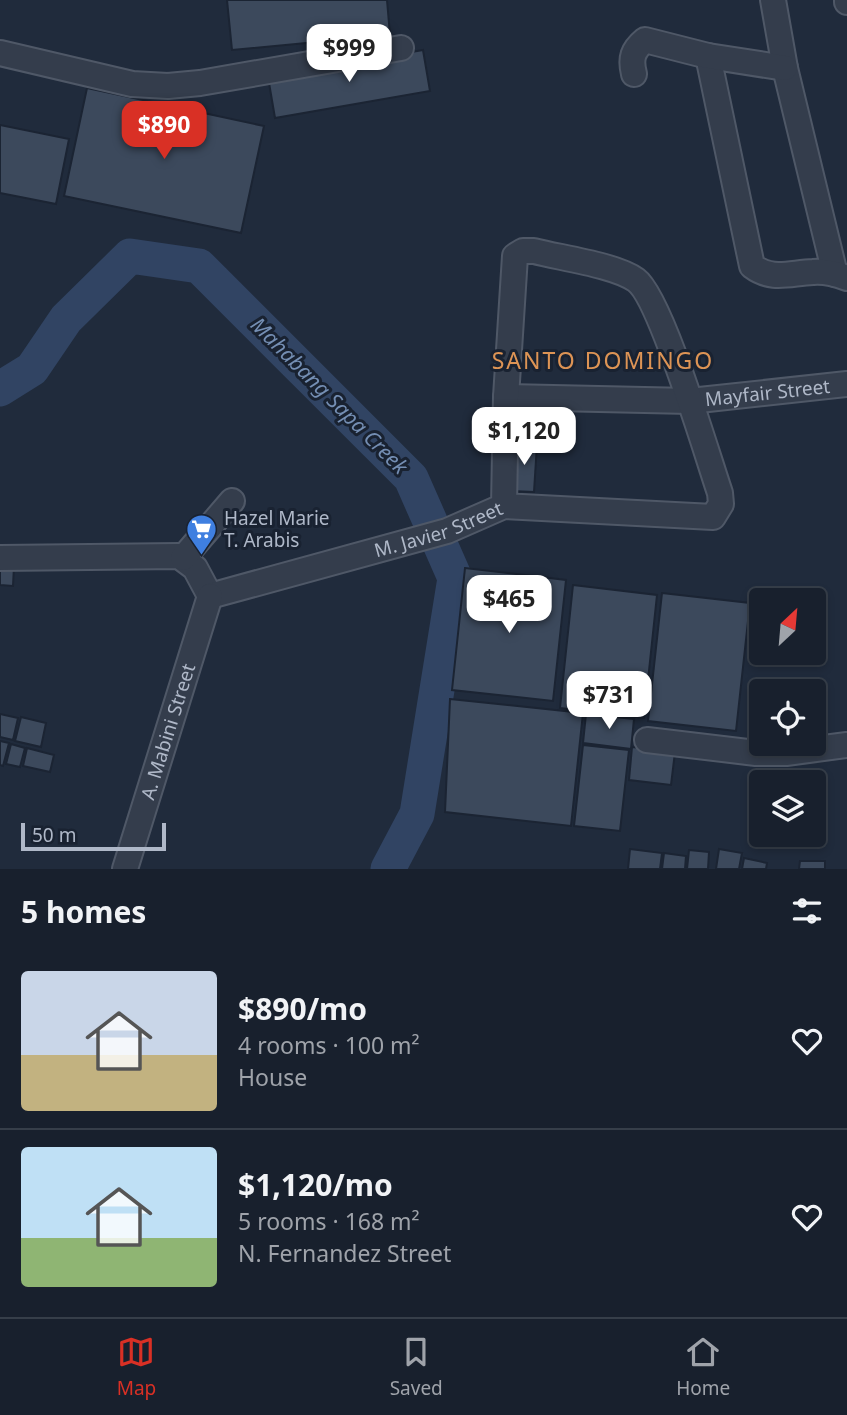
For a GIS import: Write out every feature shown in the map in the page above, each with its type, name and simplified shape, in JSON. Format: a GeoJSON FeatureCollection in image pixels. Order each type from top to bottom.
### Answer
{"type":"FeatureCollection","features":[{"type":"Feature","properties":{"kind":"street"},"geometry":{"type":"LineString","coordinates":[[708,56],[752,265],[760,272],[776,277],[815,271],[841,276],[785,68],[773,0]]}},
{"type":"Feature","properties":{"kind":"street"},"geometry":{"type":"LineString","coordinates":[[634,74],[631,62],[635,48],[645,40],[708,56],[785,68]]}},
{"type":"Feature","properties":{"kind":"street"},"geometry":{"type":"LineString","coordinates":[[0,53],[132,84],[168,86],[200,83],[401,48]]}},
{"type":"Feature","properties":{"kind":"street"},"geometry":{"type":"LineString","coordinates":[[503,506],[506,397],[515,256],[523,251],[534,251],[625,272],[639,282],[651,297],[690,401]]}},
{"type":"Feature","properties":{"kind":"street","name":"Mayfair Street"},"geometry":{"type":"LineString","coordinates":[[506,397],[690,401],[847,384]]}},
{"type":"Feature","properties":{"kind":"street","name":"M. Javier Street"},"geometry":{"type":"LineString","coordinates":[[210,596],[447,531],[503,506],[713,517],[721,504],[720,493],[690,401]]}},
{"type":"Feature","properties":{"kind":"street"},"geometry":{"type":"LineString","coordinates":[[183,558],[232,501]]}},
{"type":"Feature","properties":{"kind":"street"},"geometry":{"type":"LineString","coordinates":[[0,558],[183,558],[195,568],[210,596]]}},
{"type":"Feature","properties":{"kind":"street","name":"A. Mabini Street"},"geometry":{"type":"LineString","coordinates":[[125,869],[210,596]]}},
{"type":"Feature","properties":{"kind":"street"},"geometry":{"type":"LineString","coordinates":[[647,740],[757,753],[786,753],[847,745]]}},
{"type":"Feature","properties":{"kind":"building"},"geometry":{"type":"Polygon","coordinates":[[[227,0],[387,0],[390,35],[232,50],[227,0]]]}},
{"type":"Feature","properties":{"kind":"building"},"geometry":{"type":"Polygon","coordinates":[[[423,50],[430,91],[275,118],[268,77],[423,50]]]}},
{"type":"Feature","properties":{"kind":"building"},"geometry":{"type":"Polygon","coordinates":[[[87,88],[264,126],[241,233],[64,196],[87,88]]]}},
{"type":"Feature","properties":{"kind":"building"},"geometry":{"type":"Polygon","coordinates":[[[0,125],[69,139],[56,204],[0,193],[0,125]]]}},
{"type":"Feature","properties":{"kind":"building"},"geometry":{"type":"Polygon","coordinates":[[[513,443],[537,444],[534,492],[511,491],[513,443]]]}},
{"type":"Feature","properties":{"kind":"building"},"geometry":{"type":"Polygon","coordinates":[[[0,565],[14,566],[13,586],[0,585],[0,565]]]}},
{"type":"Feature","properties":{"kind":"building"},"geometry":{"type":"Polygon","coordinates":[[[465,568],[566,580],[553,701],[452,690],[465,568]]]}},
{"type":"Feature","properties":{"kind":"building"},"geometry":{"type":"Polygon","coordinates":[[[573,585],[657,595],[644,718],[560,708],[573,585]]]}},
{"type":"Feature","properties":{"kind":"building"},"geometry":{"type":"Polygon","coordinates":[[[662,593],[749,603],[736,731],[648,721],[662,593]]]}},
{"type":"Feature","properties":{"kind":"building"},"geometry":{"type":"Polygon","coordinates":[[[450,699],[583,713],[571,826],[445,812],[450,699]]]}},
{"type":"Feature","properties":{"kind":"building"},"geometry":{"type":"Polygon","coordinates":[[[0,714],[18,718],[13,740],[0,737],[0,714]]]}},
{"type":"Feature","properties":{"kind":"building"},"geometry":{"type":"Polygon","coordinates":[[[586,714],[634,719],[631,749],[583,743],[586,714]]]}},
{"type":"Feature","properties":{"kind":"building"},"geometry":{"type":"Polygon","coordinates":[[[21,717],[46,723],[41,747],[15,741],[21,717]]]}},
{"type":"Feature","properties":{"kind":"building"},"geometry":{"type":"Polygon","coordinates":[[[0,741],[9,743],[3,766],[0,765],[0,741]]]}},
{"type":"Feature","properties":{"kind":"building"},"geometry":{"type":"Polygon","coordinates":[[[11,744],[25,748],[20,767],[6,764],[11,744]]]}},
{"type":"Feature","properties":{"kind":"building"},"geometry":{"type":"Polygon","coordinates":[[[583,745],[629,750],[620,831],[574,826],[583,745]]]}},
{"type":"Feature","properties":{"kind":"building"},"geometry":{"type":"Polygon","coordinates":[[[632,747],[675,752],[671,785],[629,780],[632,747]]]}},
{"type":"Feature","properties":{"kind":"building"},"geometry":{"type":"Polygon","coordinates":[[[27,748],[54,755],[50,772],[23,766],[27,748]]]}},
{"type":"Feature","properties":{"kind":"building"},"geometry":{"type":"Polygon","coordinates":[[[630,849],[662,853],[660,869],[628,869],[630,849]]]}},
{"type":"Feature","properties":{"kind":"building"},"geometry":{"type":"Polygon","coordinates":[[[719,849],[742,853],[739,869],[716,869],[719,849]]]}},
{"type":"Feature","properties":{"kind":"building"},"geometry":{"type":"Polygon","coordinates":[[[689,850],[709,852],[708,869],[687,869],[689,850]]]}},
{"type":"Feature","properties":{"kind":"building"},"geometry":{"type":"Polygon","coordinates":[[[664,853],[686,856],[685,869],[662,869],[664,853]]]}},
{"type":"Feature","properties":{"kind":"building"},"geometry":{"type":"Polygon","coordinates":[[[744,858],[767,863],[766,869],[742,869],[744,858]]]}},
{"type":"Feature","properties":{"kind":"building"},"geometry":{"type":"Polygon","coordinates":[[[800,861],[825,861],[825,869],[799,869],[800,861]]]}},
{"type":"Feature","properties":{"kind":"waterway","name":"Mahabang Sapa Creek"},"geometry":{"type":"LineString","coordinates":[[0,389],[32,369],[66,319],[130,256],[199,266],[411,478],[455,578],[417,814],[388,869]]}},
{"type":"Feature","properties":{"kind":"place","name":"Hazel Marie T. Arabis"},"geometry":{"type":"Point","coordinates":[201,556]}},
{"type":"Feature","properties":{"kind":"district","name":"SANTO DOMINGO"},"geometry":{"type":"Point","coordinates":[603,361]}}]}
